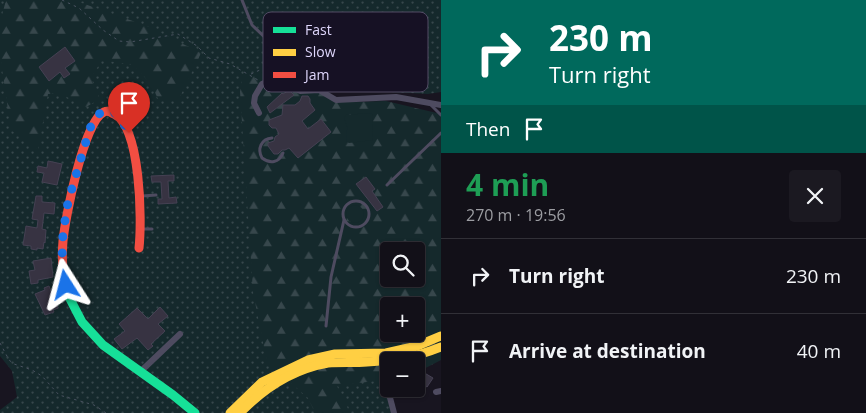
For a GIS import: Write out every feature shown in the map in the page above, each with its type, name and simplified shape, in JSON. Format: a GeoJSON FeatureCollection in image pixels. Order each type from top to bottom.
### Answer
{"type":"FeatureCollection","features":[{"type":"Feature","properties":{"kind":"street"},"geometry":{"type":"LineString","coordinates":[[259,113],[254,103],[255,96],[262,84]]}},
{"type":"Feature","properties":{"kind":"street"},"geometry":{"type":"LineString","coordinates":[[322,92],[336,100],[396,97],[441,105]]}},
{"type":"Feature","properties":{"kind":"street"},"geometry":{"type":"LineString","coordinates":[[139,248],[141,229],[135,153],[129,133],[121,119],[114,112],[100,113],[90,128],[68,202],[63,233],[62,267],[69,296],[76,312],[87,329],[104,346],[195,413]]}},
{"type":"Feature","properties":{"kind":"street"},"geometry":{"type":"LineString","coordinates":[[140,372],[180,334]]}},
{"type":"Feature","properties":{"kind":"street"},"geometry":{"type":"LineString","coordinates":[[401,352],[441,336]]}},
{"type":"Feature","properties":{"kind":"street"},"geometry":{"type":"LineString","coordinates":[[425,354],[441,346]]}},
{"type":"Feature","properties":{"kind":"street"},"geometry":{"type":"LineString","coordinates":[[230,413],[262,382],[308,360],[335,354],[380,357]]}},
{"type":"Feature","properties":{"kind":"street"},"geometry":{"type":"LineString","coordinates":[[240,413],[258,395],[275,383],[302,371],[325,364],[380,358]]}},
{"type":"Feature","properties":{"kind":"street"},"geometry":{"type":"LineString","coordinates":[[390,397],[394,413]]}},
{"type":"Feature","properties":{"kind":"lane"},"geometry":{"type":"LineString","coordinates":[[242,0],[252,25],[263,36]]}},
{"type":"Feature","properties":{"kind":"lane"},"geometry":{"type":"LineString","coordinates":[[431,104],[441,115]]}},
{"type":"Feature","properties":{"kind":"lane"},"geometry":{"type":"LineString","coordinates":[[387,185],[441,133]]}},
{"type":"Feature","properties":{"kind":"lane"},"geometry":{"type":"LineString","coordinates":[[272,138],[267,138],[261,143],[259,150],[262,158],[269,162],[275,162],[281,158],[283,153]]}},
{"type":"Feature","properties":{"kind":"lane"},"geometry":{"type":"LineString","coordinates":[[139,196],[156,194]]}},
{"type":"Feature","properties":{"kind":"lane"},"geometry":{"type":"LineString","coordinates":[[326,326],[330,277],[344,220],[344,208],[349,202],[357,201],[367,208],[366,221],[360,226],[351,226],[344,220]]}},
{"type":"Feature","properties":{"kind":"lane"},"geometry":{"type":"LineString","coordinates":[[141,229],[152,229]]}},
{"type":"Feature","properties":{"kind":"path"},"geometry":{"type":"LineString","coordinates":[[62,0],[79,8],[103,30],[119,41],[130,42],[178,34],[197,46],[209,58],[230,64],[262,84]]}},
{"type":"Feature","properties":{"kind":"path"},"geometry":{"type":"LineString","coordinates":[[250,75],[263,70]]}},
{"type":"Feature","properties":{"kind":"path"},"geometry":{"type":"LineString","coordinates":[[0,343],[9,360],[42,376],[59,394],[94,405],[106,413]]}},
{"type":"Feature","properties":{"kind":"green space"},"geometry":{"type":"Polygon","coordinates":[[[0,0],[441,0],[441,92],[428,94],[391,92],[428,92],[428,12],[263,12],[263,92],[272,92],[380,355],[380,397],[390,397],[393,413],[0,413],[0,410],[17,397],[12,371],[0,356],[0,0]]]}},
{"type":"Feature","properties":{"kind":"green space"},"geometry":{"type":"Polygon","coordinates":[[[6,0],[73,0],[147,26],[201,53],[178,101],[159,101],[151,84],[133,65],[102,60],[91,78],[100,99],[86,107],[59,93],[48,94],[38,150],[11,130],[0,55],[0,23],[6,0]]]}},
{"type":"Feature","properties":{"kind":"green space"},"geometry":{"type":"Polygon","coordinates":[[[263,70],[263,92],[321,92],[347,102],[386,101],[441,114],[441,360],[425,368],[425,352],[380,352],[380,380],[337,386],[350,413],[315,413],[308,398],[267,362],[253,292],[240,91],[243,75],[263,70]]]}},
{"type":"Feature","properties":{"kind":"green space"},"geometry":{"type":"Polygon","coordinates":[[[372,114],[373,140],[347,142],[346,131],[348,129],[344,118],[346,115],[372,114]]]}},
{"type":"Feature","properties":{"kind":"green space"},"geometry":{"type":"Polygon","coordinates":[[[355,205],[362,207],[364,214],[362,221],[355,223],[348,221],[346,214],[348,207],[355,205]]]}},
{"type":"Feature","properties":{"kind":"building"},"geometry":{"type":"Polygon","coordinates":[[[65,47],[75,61],[65,68],[70,74],[64,78],[60,72],[49,81],[39,67],[65,47]]]}},
{"type":"Feature","properties":{"kind":"building"},"geometry":{"type":"Polygon","coordinates":[[[291,92],[294,95],[270,113],[267,107],[283,94],[291,92]]]}},
{"type":"Feature","properties":{"kind":"building"},"geometry":{"type":"Polygon","coordinates":[[[302,96],[308,96],[315,110],[302,121],[308,129],[321,119],[331,132],[298,158],[289,148],[274,154],[268,143],[274,141],[275,137],[279,134],[276,128],[272,128],[269,125],[269,120],[282,115],[283,105],[295,105],[302,96]]]}},
{"type":"Feature","properties":{"kind":"building"},"geometry":{"type":"Polygon","coordinates":[[[48,161],[62,164],[57,185],[42,182],[44,173],[37,172],[38,166],[47,168],[48,161]]]}},
{"type":"Feature","properties":{"kind":"building"},"geometry":{"type":"Polygon","coordinates":[[[174,175],[174,181],[168,181],[169,198],[176,197],[177,203],[158,204],[158,199],[162,199],[161,182],[152,182],[151,176],[174,175]]]}},
{"type":"Feature","properties":{"kind":"building"},"geometry":{"type":"Polygon","coordinates":[[[366,177],[375,189],[372,191],[383,207],[377,211],[356,184],[366,177]]]}},
{"type":"Feature","properties":{"kind":"building"},"geometry":{"type":"Polygon","coordinates":[[[36,196],[42,196],[42,202],[55,203],[54,214],[44,213],[42,229],[46,230],[45,243],[43,249],[37,248],[37,250],[31,249],[31,246],[23,245],[26,226],[37,228],[38,220],[32,219],[36,196]]]}},
{"type":"Feature","properties":{"kind":"building"},"geometry":{"type":"Polygon","coordinates":[[[51,258],[53,277],[38,280],[38,283],[31,284],[29,271],[35,270],[33,261],[51,258]]]}},
{"type":"Feature","properties":{"kind":"building"},"geometry":{"type":"Polygon","coordinates":[[[49,286],[58,308],[53,310],[54,312],[45,315],[35,294],[49,286]]]}},
{"type":"Feature","properties":{"kind":"building"},"geometry":{"type":"Polygon","coordinates":[[[160,307],[168,316],[158,324],[165,331],[151,344],[153,346],[148,350],[137,338],[122,349],[114,339],[125,331],[119,324],[137,308],[148,319],[160,307]]]}},
{"type":"Feature","properties":{"kind":"building"},"geometry":{"type":"Polygon","coordinates":[[[425,373],[433,378],[427,387],[425,386],[425,373]]]}},
{"type":"Feature","properties":{"kind":"traffic: fast"},"geometry":{"type":"LineString","coordinates":[[64,275],[69,297],[82,322],[103,345],[195,413]]}},
{"type":"Feature","properties":{"kind":"traffic: slow"},"geometry":{"type":"LineString","coordinates":[[230,413],[262,382],[308,360],[335,354],[386,353],[417,346],[441,336]]}},
{"type":"Feature","properties":{"kind":"traffic: slow"},"geometry":{"type":"LineString","coordinates":[[240,413],[259,395],[280,381],[315,366],[328,363],[395,359],[414,356],[441,347]]}},
{"type":"Feature","properties":{"kind":"traffic: jam"},"geometry":{"type":"LineString","coordinates":[[64,275],[63,241],[67,213],[77,171],[89,132],[97,119],[105,111],[114,114],[123,122],[135,155],[140,197],[139,248]]}},
{"type":"Feature","properties":{"kind":"route"},"geometry":{"type":"LineString","coordinates":[[66,285],[62,267],[63,233],[68,202],[90,128],[100,113],[109,111],[118,114],[129,133]]}}]}
